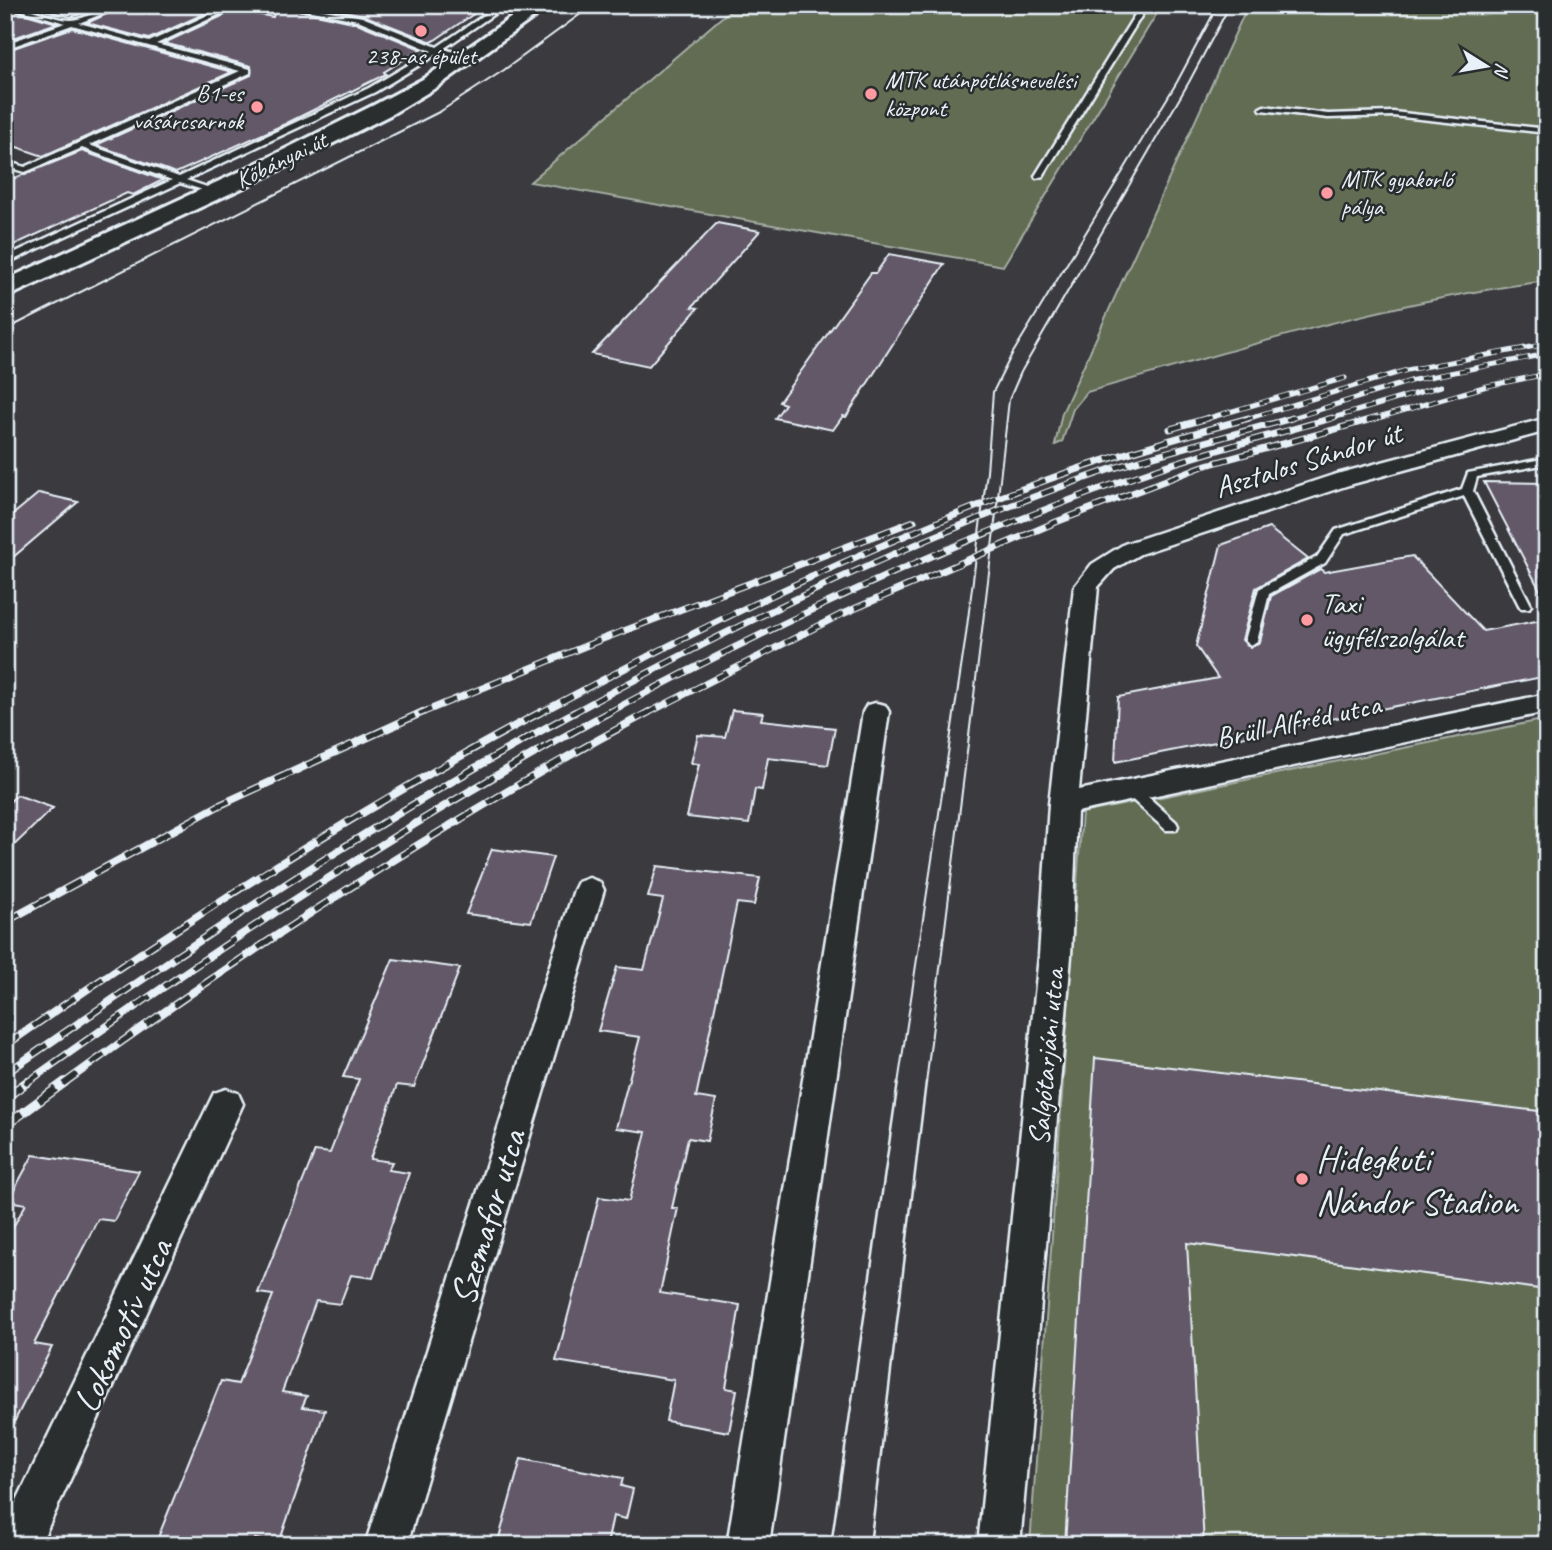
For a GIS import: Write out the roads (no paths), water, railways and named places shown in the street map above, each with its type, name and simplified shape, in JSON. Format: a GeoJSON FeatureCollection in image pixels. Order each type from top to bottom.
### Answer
{"type":"FeatureCollection","features":[{"type":"Feature","properties":{"kind":"main road","name":"Kőbányai út"},"geometry":{"type":"LineString","coordinates":[[5,290],[391,105],[467,58],[542,5]]}},
{"type":"Feature","properties":{"kind":"street","name":"Asztalos Sándor út"},"geometry":{"type":"LineString","coordinates":[[1095,572],[1110,559],[1145,544],[1341,480],[1547,424]]}},
{"type":"Feature","properties":{"kind":"street","name":"Salgótarjáni utca"},"geometry":{"type":"LineString","coordinates":[[999,1545],[1055,956],[1063,804],[1082,604],[1086,587],[1095,572]]}},
{"type":"Feature","properties":{"kind":"street","name":"Brüll Alfréd utca"},"geometry":{"type":"LineString","coordinates":[[1063,804],[1547,703]]}},
{"type":"Feature","properties":{"kind":"street"},"geometry":{"type":"LineString","coordinates":[[748,1545],[876,712]]}},
{"type":"Feature","properties":{"kind":"street","name":"Szemafor utca"},"geometry":{"type":"LineString","coordinates":[[386,1545],[589,890]]}},
{"type":"Feature","properties":{"kind":"street","name":"Lokomotív utca"},"geometry":{"type":"LineString","coordinates":[[18,1545],[226,1104]]}},
{"type":"Feature","properties":{"kind":"lane"},"geometry":{"type":"LineString","coordinates":[[5,163],[25,170],[247,71],[7,5]]}},
{"type":"Feature","properties":{"kind":"lane"},"geometry":{"type":"LineString","coordinates":[[5,47],[121,5]]}},
{"type":"Feature","properties":{"kind":"lane"},"geometry":{"type":"LineString","coordinates":[[148,45],[236,5]]}},
{"type":"Feature","properties":{"kind":"lane"},"geometry":{"type":"LineString","coordinates":[[283,5],[360,18],[437,50],[467,58]]}},
{"type":"Feature","properties":{"kind":"lane"},"geometry":{"type":"LineString","coordinates":[[5,261],[372,90],[504,5]]}},
{"type":"Feature","properties":{"kind":"lane"},"geometry":{"type":"LineString","coordinates":[[1039,176],[1144,5]]}},
{"type":"Feature","properties":{"kind":"lane"},"geometry":{"type":"LineString","coordinates":[[437,50],[486,44]]}},
{"type":"Feature","properties":{"kind":"lane"},"geometry":{"type":"LineString","coordinates":[[1264,108],[1328,116],[1394,114],[1547,131]]}},
{"type":"Feature","properties":{"kind":"lane"},"geometry":{"type":"LineString","coordinates":[[82,145],[213,192]]}},
{"type":"Feature","properties":{"kind":"lane"},"geometry":{"type":"LineString","coordinates":[[1525,606],[1467,491],[1472,475],[1547,461]]}},
{"type":"Feature","properties":{"kind":"lane"},"geometry":{"type":"LineString","coordinates":[[1251,641],[1263,592],[1321,560],[1340,532],[1467,491]]}},
{"type":"Feature","properties":{"kind":"lane"},"geometry":{"type":"LineString","coordinates":[[1131,790],[1171,826]]}},
{"type":"Feature","properties":{"kind":"tram line"},"geometry":{"type":"LineString","coordinates":[[5,330],[441,111],[504,70],[593,5]]}},
{"type":"Feature","properties":{"kind":"tram line"},"geometry":{"type":"LineString","coordinates":[[898,1084],[965,642],[987,472],[993,392],[1011,356],[1177,82],[1218,5]]}},
{"type":"Feature","properties":{"kind":"tram line"},"geometry":{"type":"LineString","coordinates":[[926,1084],[1009,400],[1021,372],[1189,82],[1230,5]]}},
{"type":"Feature","properties":{"kind":"tram line"},"geometry":{"type":"LineString","coordinates":[[831,1545],[898,1082]]}},
{"type":"Feature","properties":{"kind":"tram line"},"geometry":{"type":"LineString","coordinates":[[870,1545],[926,1082]]}},
{"type":"Feature","properties":{"kind":"railway"},"geometry":{"type":"LineString","coordinates":[[1243,420],[1407,370],[1547,344]]}},
{"type":"Feature","properties":{"kind":"railway"},"geometry":{"type":"LineString","coordinates":[[1286,420],[1414,380],[1547,354]]}},
{"type":"Feature","properties":{"kind":"railway"},"geometry":{"type":"LineString","coordinates":[[1371,420],[1487,386],[1547,374]]}},
{"type":"Feature","properties":{"kind":"railway"},"geometry":{"type":"LineString","coordinates":[[1202,420],[1345,378]]}},
{"type":"Feature","properties":{"kind":"railway"},"geometry":{"type":"LineString","coordinates":[[1326,420],[1441,386]]}},
{"type":"Feature","properties":{"kind":"railway"},"geometry":{"type":"LineString","coordinates":[[1170,429],[1208,418]]}},
{"type":"Feature","properties":{"kind":"railway"},"geometry":{"type":"LineString","coordinates":[[538,714],[727,617],[920,529],[1076,470],[1249,418]]}},
{"type":"Feature","properties":{"kind":"railway"},"geometry":{"type":"LineString","coordinates":[[571,714],[768,612],[970,522],[1108,470],[1292,418]]}},
{"type":"Feature","properties":{"kind":"railway"},"geometry":{"type":"LineString","coordinates":[[606,714],[807,612],[1013,522],[1176,463],[1332,418]]}},
{"type":"Feature","properties":{"kind":"railway"},"geometry":{"type":"LineString","coordinates":[[646,714],[840,615],[1056,522],[1203,466],[1376,418]]}},
{"type":"Feature","properties":{"kind":"railway"},"geometry":{"type":"LineString","coordinates":[[419,714],[600,640],[914,521]]}},
{"type":"Feature","properties":{"kind":"railway"},"geometry":{"type":"LineString","coordinates":[[5,922],[218,806],[423,712]]}},
{"type":"Feature","properties":{"kind":"railway"},"geometry":{"type":"LineString","coordinates":[[5,1046],[202,913],[335,829],[541,712]]}},
{"type":"Feature","properties":{"kind":"railway"},"geometry":{"type":"LineString","coordinates":[[5,1074],[285,885],[428,796],[575,712]]}},
{"type":"Feature","properties":{"kind":"railway"},"geometry":{"type":"LineString","coordinates":[[25,1084],[311,889],[533,754],[609,712]]}},
{"type":"Feature","properties":{"kind":"railway"},"geometry":{"type":"LineString","coordinates":[[63,1084],[205,984],[350,888],[498,797],[649,712]]}},
{"type":"Feature","properties":{"kind":"railway"},"geometry":{"type":"LineString","coordinates":[[5,1098],[27,1082]]}},
{"type":"Feature","properties":{"kind":"railway"},"geometry":{"type":"LineString","coordinates":[[5,1126],[65,1082]]}},
{"type":"Feature","properties":{"kind":"place","name":"238-as épület"},"geometry":{"type":"Point","coordinates":[421,31]}},
{"type":"Feature","properties":{"kind":"place","name":"MTK utánpótlásnevelési központ"},"geometry":{"type":"Point","coordinates":[871,94]}},
{"type":"Feature","properties":{"kind":"place","name":"B1-es vásárcsarnok"},"geometry":{"type":"Point","coordinates":[257,107]}},
{"type":"Feature","properties":{"kind":"place","name":"MTK gyakorló pálya"},"geometry":{"type":"Point","coordinates":[1327,193]}},
{"type":"Feature","properties":{"kind":"place","name":"Taxi ügyfélszolgálat"},"geometry":{"type":"Point","coordinates":[1307,620]}},
{"type":"Feature","properties":{"kind":"place","name":"Hidegkuti Nándor Stadion"},"geometry":{"type":"Point","coordinates":[1302,1179]}}]}
